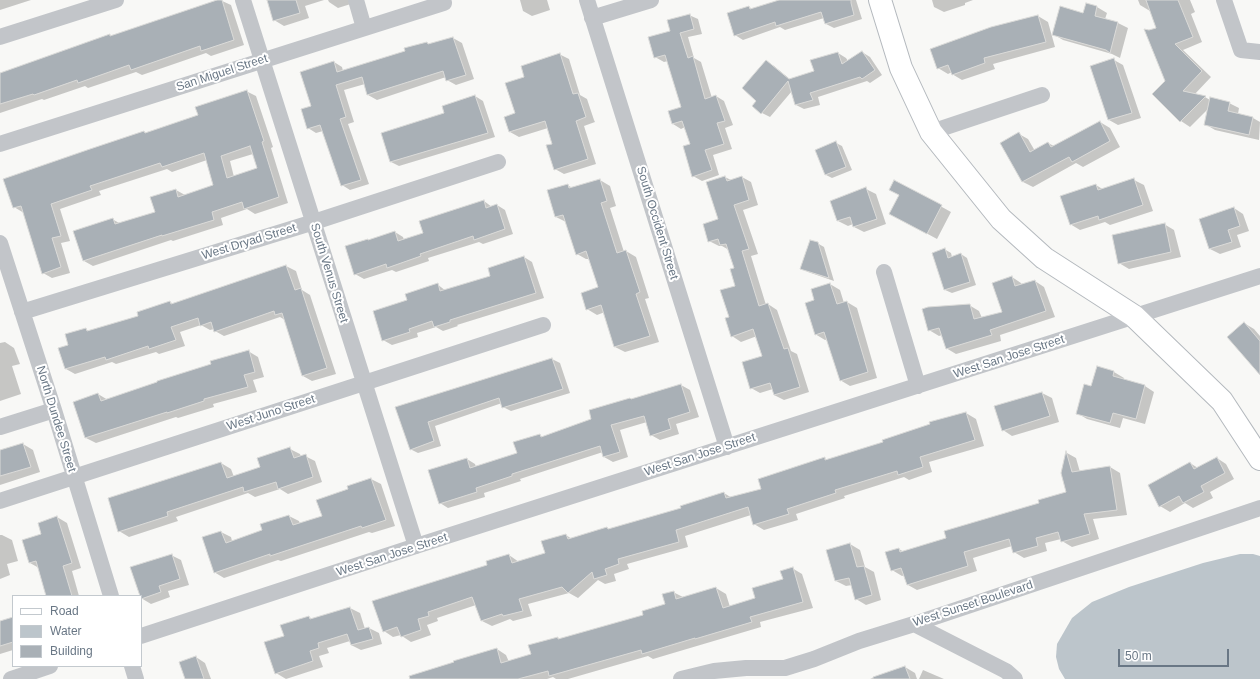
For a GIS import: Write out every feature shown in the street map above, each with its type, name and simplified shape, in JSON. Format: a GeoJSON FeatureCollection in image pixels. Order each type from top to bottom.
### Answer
{"type":"FeatureCollection","features":[{"type":"Feature","properties":{"kind":"street"},"geometry":{"type":"LineString","coordinates":[[0,37],[116,0]]}},
{"type":"Feature","properties":{"kind":"street","name":"South Venus Street"},"geometry":{"type":"LineString","coordinates":[[243,0],[416,546]]}},
{"type":"Feature","properties":{"kind":"street"},"geometry":{"type":"LineString","coordinates":[[356,0],[364,28]]}},
{"type":"Feature","properties":{"kind":"street","name":"South Occident Street"},"geometry":{"type":"LineString","coordinates":[[587,0],[727,447]]}},
{"type":"Feature","properties":{"kind":"street"},"geometry":{"type":"LineString","coordinates":[[592,18],[651,0]]}},
{"type":"Feature","properties":{"kind":"street"},"geometry":{"type":"LineString","coordinates":[[880,0],[901,68],[931,132],[1001,219],[1044,258],[1134,316],[1222,401],[1260,459]]}},
{"type":"Feature","properties":{"kind":"street"},"geometry":{"type":"LineString","coordinates":[[1224,0],[1241,50],[1260,52]]}},
{"type":"Feature","properties":{"kind":"street","name":"San Miguel Street"},"geometry":{"type":"LineString","coordinates":[[0,144],[444,3]]}},
{"type":"Feature","properties":{"kind":"street"},"geometry":{"type":"LineString","coordinates":[[931,132],[1042,95]]}},
{"type":"Feature","properties":{"kind":"street","name":"West Dryad Street"},"geometry":{"type":"LineString","coordinates":[[22,312],[314,222],[498,162]]}},
{"type":"Feature","properties":{"kind":"street","name":"North Dundee Street"},"geometry":{"type":"LineString","coordinates":[[0,243],[54,410],[111,595]]}},
{"type":"Feature","properties":{"kind":"street"},"geometry":{"type":"LineString","coordinates":[[884,272],[918,386]]}},
{"type":"Feature","properties":{"kind":"street","name":"West San Jose Street"},"geometry":{"type":"LineString","coordinates":[[142,636],[416,546],[1260,276]]}},
{"type":"Feature","properties":{"kind":"street","name":"West Juno Street"},"geometry":{"type":"LineString","coordinates":[[0,501],[543,325]]}},
{"type":"Feature","properties":{"kind":"street"},"geometry":{"type":"LineString","coordinates":[[0,427],[54,410]]}},
{"type":"Feature","properties":{"kind":"street","name":"West Sunset Boulevard"},"geometry":{"type":"LineString","coordinates":[[686,679],[714,671],[746,668],[780,674],[859,641],[1260,508]]}},
{"type":"Feature","properties":{"kind":"street"},"geometry":{"type":"LineString","coordinates":[[914,624],[1006,671],[1015,679]]}},
{"type":"Feature","properties":{"kind":"street"},"geometry":{"type":"LineString","coordinates":[[11,679],[47,667]]}},
{"type":"Feature","properties":{"kind":"street"},"geometry":{"type":"LineString","coordinates":[[132,667],[136,679]]}},
{"type":"Feature","properties":{"kind":"water"},"geometry":{"type":"Polygon","coordinates":[[[1240,554],[1253,554],[1260,556],[1260,679],[1065,679],[1059,669],[1056,657],[1057,644],[1072,618],[1092,602],[1129,587],[1203,563],[1240,554]]]}},
{"type":"Feature","properties":{"kind":"building"},"geometry":{"type":"Polygon","coordinates":[[[217,0],[222,0],[234,40],[201,51],[200,46],[131,70],[129,65],[78,83],[77,80],[34,95],[33,94],[0,104],[0,73],[110,34],[110,36],[217,0]]]}},
{"type":"Feature","properties":{"kind":"building"},"geometry":{"type":"Polygon","coordinates":[[[267,0],[296,0],[300,13],[273,21],[267,0]]]}},
{"type":"Feature","properties":{"kind":"building"},"geometry":{"type":"Polygon","coordinates":[[[779,0],[851,0],[854,15],[825,24],[821,12],[776,26],[775,22],[734,36],[727,13],[749,6],[750,9],[779,0]]]}},
{"type":"Feature","properties":{"kind":"building"},"geometry":{"type":"Polygon","coordinates":[[[1146,0],[1178,0],[1193,37],[1175,44],[1202,71],[1183,91],[1206,96],[1180,122],[1152,94],[1165,81],[1144,29],[1149,30],[1156,28],[1146,0]]]}},
{"type":"Feature","properties":{"kind":"building"},"geometry":{"type":"Polygon","coordinates":[[[1086,3],[1097,6],[1095,16],[1118,22],[1110,53],[1106,50],[1052,35],[1060,6],[1083,13],[1086,3]]]}},
{"type":"Feature","properties":{"kind":"building"},"geometry":{"type":"Polygon","coordinates":[[[690,14],[694,29],[680,33],[688,58],[693,56],[705,99],[716,95],[725,121],[717,123],[724,144],[705,150],[712,170],[692,177],[683,146],[690,144],[682,121],[672,124],[668,111],[681,107],[665,55],[654,58],[648,37],[670,31],[667,20],[690,14]]]}},
{"type":"Feature","properties":{"kind":"building"},"geometry":{"type":"Polygon","coordinates":[[[1038,15],[1046,42],[984,58],[985,63],[952,75],[948,65],[937,69],[930,49],[991,27],[1038,15]]]}},
{"type":"Feature","properties":{"kind":"building"},"geometry":{"type":"Polygon","coordinates":[[[453,37],[466,75],[446,81],[443,71],[367,95],[362,77],[336,85],[346,117],[340,119],[361,180],[341,186],[320,125],[307,129],[301,109],[311,106],[300,72],[334,61],[337,72],[405,51],[404,48],[427,42],[428,44],[453,37]]]}},
{"type":"Feature","properties":{"kind":"building"},"geometry":{"type":"Polygon","coordinates":[[[862,51],[875,70],[862,79],[860,77],[810,93],[813,100],[795,105],[788,81],[761,114],[752,106],[756,101],[742,88],[766,60],[789,79],[814,71],[810,60],[838,52],[842,64],[862,51]]]}},
{"type":"Feature","properties":{"kind":"building"},"geometry":{"type":"Polygon","coordinates":[[[560,53],[573,94],[578,93],[586,117],[576,121],[588,159],[554,170],[546,145],[552,144],[545,121],[509,132],[504,117],[515,113],[505,83],[524,77],[521,66],[560,53]]]}},
{"type":"Feature","properties":{"kind":"building"},"geometry":{"type":"Polygon","coordinates":[[[1114,58],[1132,113],[1108,120],[1090,66],[1114,58]]]}},
{"type":"Feature","properties":{"kind":"building"},"geometry":{"type":"Polygon","coordinates":[[[247,90],[264,141],[262,142],[279,197],[244,209],[242,202],[212,212],[214,220],[162,235],[83,261],[73,231],[113,218],[115,224],[155,212],[150,197],[176,189],[178,197],[213,185],[204,153],[162,167],[160,163],[90,186],[92,190],[51,204],[61,236],[52,238],[61,267],[42,274],[21,206],[13,208],[3,179],[144,131],[145,133],[198,115],[195,107],[247,90]],[[250,146],[221,156],[227,178],[257,168],[250,146]]]}},
{"type":"Feature","properties":{"kind":"building"},"geometry":{"type":"Polygon","coordinates":[[[475,95],[488,133],[390,162],[381,133],[444,113],[442,106],[475,95]]]}},
{"type":"Feature","properties":{"kind":"building"},"geometry":{"type":"Polygon","coordinates":[[[1210,97],[1230,102],[1228,111],[1253,117],[1249,135],[1204,125],[1210,97]]]}},
{"type":"Feature","properties":{"kind":"building"},"geometry":{"type":"Polygon","coordinates":[[[1100,121],[1110,141],[1072,162],[1069,157],[1022,182],[1000,143],[1019,132],[1030,152],[1048,142],[1051,147],[1100,121]]]}},
{"type":"Feature","properties":{"kind":"building"},"geometry":{"type":"Polygon","coordinates":[[[836,141],[846,167],[825,175],[815,150],[836,141]]]}},
{"type":"Feature","properties":{"kind":"building"},"geometry":{"type":"Polygon","coordinates":[[[725,176],[727,181],[742,176],[749,200],[734,205],[749,249],[742,251],[759,306],[768,303],[784,349],[788,348],[800,387],[774,395],[770,383],[750,389],[742,362],[762,356],[753,329],[731,337],[725,318],[729,317],[720,290],[735,286],[730,269],[734,268],[726,244],[720,245],[718,239],[708,242],[703,224],[718,219],[706,182],[725,176]]]}},
{"type":"Feature","properties":{"kind":"building"},"geometry":{"type":"Polygon","coordinates":[[[1134,178],[1143,205],[1099,220],[1098,216],[1070,225],[1060,196],[1096,184],[1098,190],[1134,178]]]}},
{"type":"Feature","properties":{"kind":"building"},"geometry":{"type":"Polygon","coordinates":[[[600,179],[607,201],[601,203],[617,253],[626,250],[640,292],[636,294],[650,336],[614,347],[601,305],[586,310],[581,293],[598,287],[586,251],[576,255],[563,215],[555,217],[547,190],[568,184],[569,188],[600,179]]]}},
{"type":"Feature","properties":{"kind":"building"},"geometry":{"type":"Polygon","coordinates":[[[894,180],[942,205],[927,234],[889,214],[899,195],[889,190],[894,180]]]}},
{"type":"Feature","properties":{"kind":"building"},"geometry":{"type":"Polygon","coordinates":[[[866,187],[877,219],[853,227],[850,217],[837,221],[830,201],[866,187]]]}},
{"type":"Feature","properties":{"kind":"building"},"geometry":{"type":"Polygon","coordinates":[[[484,200],[486,208],[497,204],[505,229],[474,240],[473,236],[420,254],[421,256],[387,268],[386,264],[354,275],[345,246],[395,231],[398,241],[423,233],[419,221],[484,200]]]}},
{"type":"Feature","properties":{"kind":"building"},"geometry":{"type":"Polygon","coordinates":[[[1234,207],[1240,226],[1228,230],[1232,242],[1209,249],[1199,219],[1234,207]]]}},
{"type":"Feature","properties":{"kind":"building"},"geometry":{"type":"Polygon","coordinates":[[[1165,223],[1171,252],[1118,264],[1112,235],[1165,223]]]}},
{"type":"Feature","properties":{"kind":"building"},"geometry":{"type":"Polygon","coordinates":[[[810,240],[818,242],[829,278],[800,269],[810,240]]]}},
{"type":"Feature","properties":{"kind":"building"},"geometry":{"type":"Polygon","coordinates":[[[945,248],[948,258],[961,253],[970,282],[944,290],[932,253],[945,248]]]}},
{"type":"Feature","properties":{"kind":"building"},"geometry":{"type":"Polygon","coordinates":[[[524,256],[536,293],[450,320],[450,322],[434,327],[432,321],[409,329],[410,332],[382,341],[373,311],[407,300],[405,294],[438,283],[440,291],[490,276],[488,268],[524,256]]]}},
{"type":"Feature","properties":{"kind":"building"},"geometry":{"type":"Polygon","coordinates":[[[286,265],[295,290],[301,288],[327,368],[302,376],[282,313],[275,315],[274,311],[214,332],[211,322],[200,326],[198,318],[171,327],[176,340],[149,349],[148,346],[106,360],[105,357],[65,369],[58,348],[68,345],[65,334],[86,328],[87,331],[138,316],[137,312],[170,301],[171,304],[286,265]]]}},
{"type":"Feature","properties":{"kind":"building"},"geometry":{"type":"Polygon","coordinates":[[[1012,276],[1015,286],[1035,280],[1046,311],[990,330],[992,335],[946,349],[939,328],[928,331],[922,309],[928,307],[970,304],[974,319],[1002,312],[992,283],[1012,276]]]}},
{"type":"Feature","properties":{"kind":"building"},"geometry":{"type":"Polygon","coordinates":[[[830,283],[837,304],[847,301],[868,372],[840,381],[824,332],[815,335],[805,303],[814,300],[811,289],[830,283]]]}},
{"type":"Feature","properties":{"kind":"building"},"geometry":{"type":"Polygon","coordinates":[[[1244,322],[1260,341],[1260,375],[1227,337],[1244,322]]]}},
{"type":"Feature","properties":{"kind":"building"},"geometry":{"type":"Polygon","coordinates":[[[249,350],[255,372],[244,375],[248,387],[204,399],[204,401],[85,438],[73,402],[98,393],[101,401],[211,364],[210,361],[249,350]]]}},
{"type":"Feature","properties":{"kind":"building"},"geometry":{"type":"Polygon","coordinates":[[[552,358],[563,389],[502,408],[499,398],[428,422],[434,441],[410,450],[395,407],[552,358]]]}},
{"type":"Feature","properties":{"kind":"building"},"geometry":{"type":"Polygon","coordinates":[[[1097,366],[1114,371],[1113,376],[1145,385],[1136,419],[1113,413],[1110,423],[1076,414],[1084,384],[1091,386],[1097,366]]]}},
{"type":"Feature","properties":{"kind":"building"},"geometry":{"type":"Polygon","coordinates":[[[681,384],[690,412],[668,419],[671,429],[650,436],[644,416],[611,425],[620,452],[603,457],[600,446],[512,474],[512,476],[476,488],[477,492],[439,504],[428,470],[467,458],[470,468],[517,453],[513,442],[540,434],[541,437],[591,419],[589,410],[681,384]]]}},
{"type":"Feature","properties":{"kind":"building"},"geometry":{"type":"Polygon","coordinates":[[[1042,392],[1050,416],[1002,431],[994,406],[1042,392]]]}},
{"type":"Feature","properties":{"kind":"building"},"geometry":{"type":"Polygon","coordinates":[[[966,412],[975,440],[920,457],[923,467],[898,475],[897,471],[835,490],[836,493],[787,509],[789,514],[753,525],[748,507],[676,530],[679,542],[618,559],[619,564],[605,569],[607,575],[594,579],[592,572],[568,593],[562,587],[519,599],[523,611],[503,616],[502,614],[481,621],[472,597],[428,612],[429,616],[418,619],[421,630],[401,637],[397,627],[383,632],[372,601],[487,565],[486,561],[509,554],[512,563],[545,553],[541,541],[566,534],[568,539],[607,527],[608,529],[681,508],[680,506],[724,492],[726,498],[761,489],[758,479],[825,457],[825,460],[883,442],[882,440],[930,424],[929,422],[966,412]]]}},
{"type":"Feature","properties":{"kind":"building"},"geometry":{"type":"Polygon","coordinates":[[[23,443],[31,467],[0,476],[0,450],[23,443]]]}},
{"type":"Feature","properties":{"kind":"building"},"geometry":{"type":"Polygon","coordinates":[[[290,447],[294,458],[306,454],[313,477],[278,489],[276,482],[244,492],[243,487],[167,512],[168,516],[118,532],[108,498],[221,462],[227,478],[260,467],[257,458],[290,447]]]}},
{"type":"Feature","properties":{"kind":"building"},"geometry":{"type":"Polygon","coordinates":[[[1066,451],[1072,472],[1110,466],[1117,510],[1084,514],[1090,534],[1061,542],[1058,532],[1036,538],[1038,546],[1013,553],[1009,539],[964,552],[968,566],[907,585],[901,568],[891,571],[885,552],[899,548],[900,552],[946,538],[944,531],[1039,503],[1038,500],[1066,492],[1061,473],[1066,451]]]}},
{"type":"Feature","properties":{"kind":"building"},"geometry":{"type":"Polygon","coordinates":[[[1217,457],[1225,473],[1201,486],[1204,492],[1183,503],[1179,496],[1159,507],[1148,485],[1190,462],[1194,469],[1217,457]]]}},
{"type":"Feature","properties":{"kind":"building"},"geometry":{"type":"Polygon","coordinates":[[[371,478],[386,520],[362,528],[361,526],[270,556],[270,554],[214,573],[202,537],[221,531],[226,543],[262,530],[260,524],[289,515],[293,525],[322,516],[316,500],[348,489],[347,486],[371,478]]]}},
{"type":"Feature","properties":{"kind":"building"},"geometry":{"type":"Polygon","coordinates":[[[57,516],[72,563],[63,566],[72,595],[46,595],[36,561],[29,563],[22,540],[41,534],[38,523],[57,516]]]}},
{"type":"Feature","properties":{"kind":"building"},"geometry":{"type":"Polygon","coordinates":[[[850,543],[857,567],[864,566],[872,595],[855,600],[849,578],[835,581],[826,550],[850,543]]]}},
{"type":"Feature","properties":{"kind":"building"},"geometry":{"type":"Polygon","coordinates":[[[172,554],[180,579],[159,586],[161,592],[142,599],[142,595],[140,595],[130,567],[172,554]]]}},
{"type":"Feature","properties":{"kind":"building"},"geometry":{"type":"Polygon","coordinates":[[[793,567],[803,602],[750,617],[752,622],[695,639],[642,654],[641,650],[549,676],[548,671],[518,679],[410,679],[409,676],[497,648],[501,663],[531,654],[528,645],[558,637],[558,639],[643,615],[642,611],[665,604],[662,594],[674,591],[676,599],[716,587],[723,608],[755,598],[752,588],[783,579],[780,571],[793,567]]]}},
{"type":"Feature","properties":{"kind":"building"},"geometry":{"type":"Polygon","coordinates":[[[350,607],[358,630],[369,627],[373,639],[351,645],[347,634],[318,643],[319,648],[310,651],[313,661],[275,674],[264,642],[284,636],[280,625],[309,616],[310,619],[350,607]]]}},
{"type":"Feature","properties":{"kind":"building"},"geometry":{"type":"Polygon","coordinates":[[[12,617],[12,642],[0,646],[0,621],[12,617]]]}},
{"type":"Feature","properties":{"kind":"building"},"geometry":{"type":"Polygon","coordinates":[[[196,656],[204,679],[185,679],[179,662],[196,656]]]}},
{"type":"Feature","properties":{"kind":"building"},"geometry":{"type":"Polygon","coordinates":[[[905,666],[910,679],[873,679],[873,677],[905,666]]]}}]}
